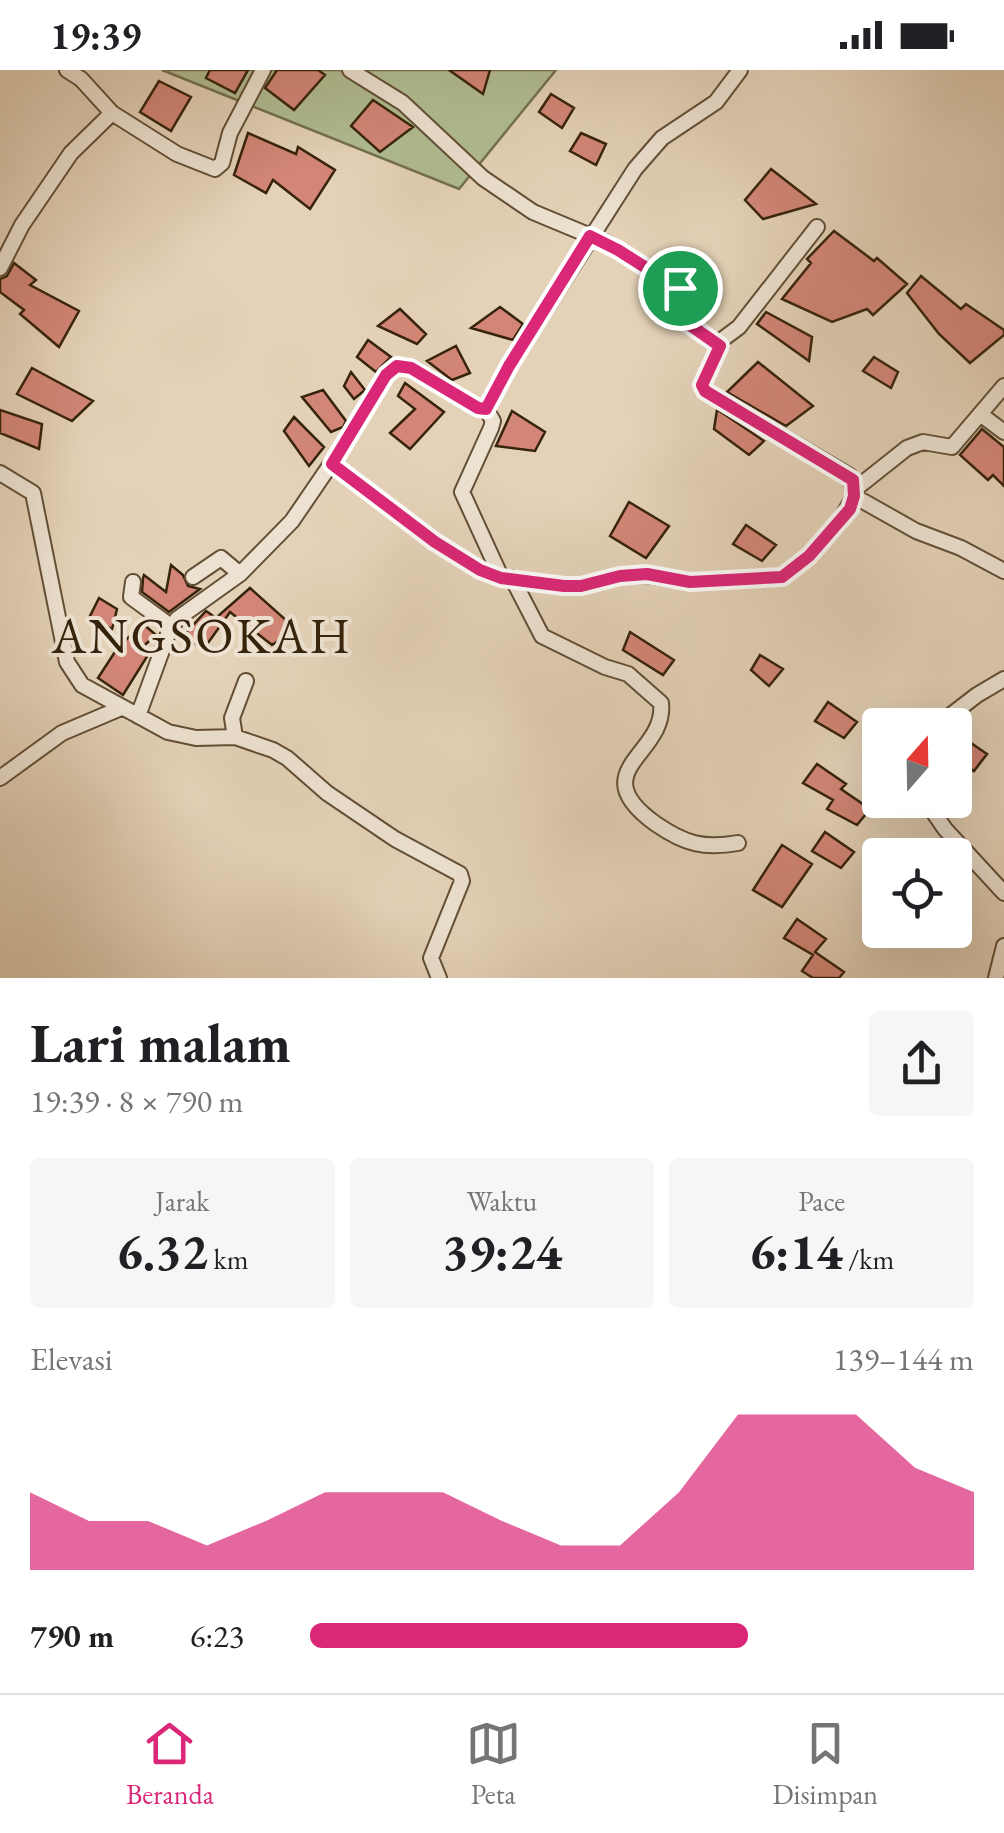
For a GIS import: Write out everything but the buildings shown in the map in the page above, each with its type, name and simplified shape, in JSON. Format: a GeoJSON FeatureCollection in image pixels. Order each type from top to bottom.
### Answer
{"type":"FeatureCollection","features":[{"type":"Feature","properties":{"kind":"street"},"geometry":{"type":"LineString","coordinates":[[67,70],[112,113],[178,154],[214,169],[222,163],[230,133],[263,70]]}},
{"type":"Feature","properties":{"kind":"street"},"geometry":{"type":"LineString","coordinates":[[350,70],[403,102],[460,158],[510,197],[543,218],[618,250],[680,288],[685,296],[680,318],[719,342]]}},
{"type":"Feature","properties":{"kind":"street"},"geometry":{"type":"LineString","coordinates":[[486,409],[590,236],[648,153],[662,138],[716,102],[740,70]]}},
{"type":"Feature","properties":{"kind":"street"},"geometry":{"type":"LineString","coordinates":[[0,268],[22,225],[71,153],[112,113]]}},
{"type":"Feature","properties":{"kind":"street"},"geometry":{"type":"LineString","coordinates":[[719,342],[739,327],[817,226]]}},
{"type":"Feature","properties":{"kind":"street"},"geometry":{"type":"LineString","coordinates":[[332,464],[454,555],[506,578],[581,586],[647,574],[690,582],[770,580],[793,571],[809,556],[850,509],[854,493],[850,476],[705,391],[702,385],[720,354],[719,342]]}},
{"type":"Feature","properties":{"kind":"street"},"geometry":{"type":"LineString","coordinates":[[138,716],[172,627],[188,609],[240,574],[292,521],[386,375],[397,366],[411,368],[486,409]]}},
{"type":"Feature","properties":{"kind":"street"},"geometry":{"type":"LineString","coordinates":[[854,493],[907,448],[923,442],[952,447],[1004,386]]}},
{"type":"Feature","properties":{"kind":"street"},"geometry":{"type":"LineString","coordinates":[[486,409],[493,421],[491,428],[462,492],[506,578],[542,636],[628,674],[661,703],[661,718],[629,770],[625,789],[632,804],[662,828],[698,846],[738,843]]}},
{"type":"Feature","properties":{"kind":"street"},"geometry":{"type":"LineString","coordinates":[[980,414],[1004,432]]}},
{"type":"Feature","properties":{"kind":"street"},"geometry":{"type":"LineString","coordinates":[[0,473],[33,493],[67,662],[82,685],[168,732],[184,737],[235,737],[261,744],[287,758],[313,782],[395,839],[460,874],[460,886],[431,958],[438,978]]}},
{"type":"Feature","properties":{"kind":"street"},"geometry":{"type":"LineString","coordinates":[[854,493],[916,531],[962,548],[1004,571]]}},
{"type":"Feature","properties":{"kind":"street"},"geometry":{"type":"LineString","coordinates":[[194,578],[221,558],[240,574]]}},
{"type":"Feature","properties":{"kind":"street"},"geometry":{"type":"LineString","coordinates":[[133,582],[130,597],[172,627]]}},
{"type":"Feature","properties":{"kind":"street"},"geometry":{"type":"LineString","coordinates":[[960,708],[1004,680]]}},
{"type":"Feature","properties":{"kind":"street"},"geometry":{"type":"LineString","coordinates":[[235,737],[232,718],[246,681]]}},
{"type":"Feature","properties":{"kind":"street"},"geometry":{"type":"LineString","coordinates":[[82,685],[106,690]]}},
{"type":"Feature","properties":{"kind":"street"},"geometry":{"type":"LineString","coordinates":[[0,778],[62,732],[121,708]]}},
{"type":"Feature","properties":{"kind":"street"},"geometry":{"type":"LineString","coordinates":[[937,818],[1004,893]]}},
{"type":"Feature","properties":{"kind":"street"},"geometry":{"type":"LineString","coordinates":[[996,978],[1004,946]]}},
{"type":"Feature","properties":{"kind":"green space"},"geometry":{"type":"Polygon","coordinates":[[[162,70],[556,70],[459,189],[162,70]]]}},
{"type":"Feature","properties":{"kind":"district","name":"ANGSOKAH"},"geometry":{"type":"Point","coordinates":[202,635]}},
{"type":"Feature","properties":{"kind":"route"},"geometry":{"type":"LineString","coordinates":[[590,236],[680,288],[685,296],[680,318],[720,344],[720,354],[702,385],[705,391],[853,480],[850,509],[809,556],[782,577],[690,582],[647,574],[581,586],[501,578],[454,555],[332,464],[386,375],[397,366],[411,368],[486,409],[590,236]]}}]}
